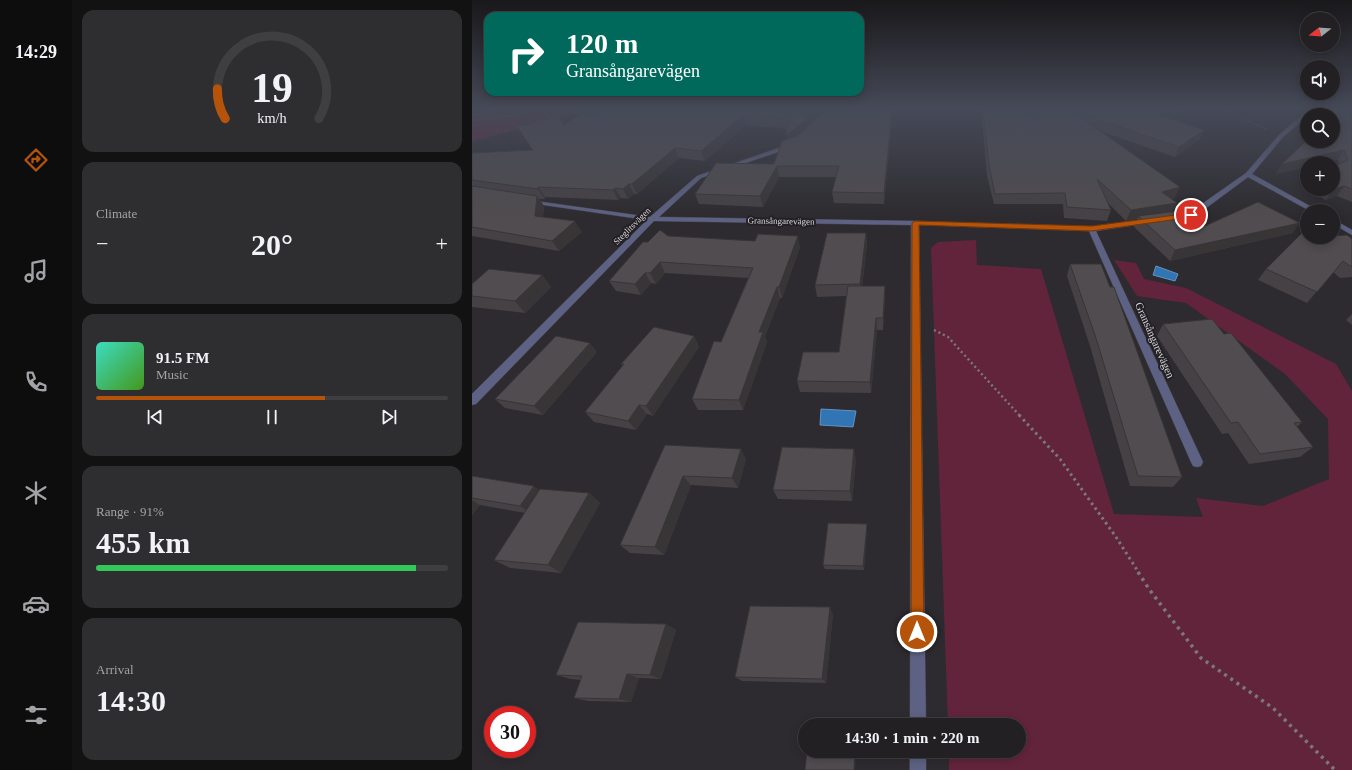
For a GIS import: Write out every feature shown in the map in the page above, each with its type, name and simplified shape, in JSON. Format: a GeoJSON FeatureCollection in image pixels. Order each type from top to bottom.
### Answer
{"type":"FeatureCollection","features":[{"type":"Feature","properties":{"kind":"street","name":"Steglitsvägen"},"geometry":{"type":"LineString","coordinates":[[472,402],[652,219],[699,177],[793,145]]}},
{"type":"Feature","properties":{"kind":"street"},"geometry":{"type":"LineString","coordinates":[[1168,218],[1191,215],[1248,174],[1273,145]]}},
{"type":"Feature","properties":{"kind":"street"},"geometry":{"type":"LineString","coordinates":[[1248,174],[1302,204]]}},
{"type":"Feature","properties":{"kind":"street","name":"Gransångarevägen"},"geometry":{"type":"LineString","coordinates":[[523,200],[652,219],[915,223],[1092,228],[1153,220]]}},
{"type":"Feature","properties":{"kind":"street"},"geometry":{"type":"LineString","coordinates":[[915,223],[918,718]]}},
{"type":"Feature","properties":{"kind":"street"},"geometry":{"type":"LineString","coordinates":[[1340,226],[1352,234]]}},
{"type":"Feature","properties":{"kind":"street","name":"Gransångarevägen"},"geometry":{"type":"LineString","coordinates":[[1092,228],[1197,462]]}},
{"type":"Feature","properties":{"kind":"street"},"geometry":{"type":"LineString","coordinates":[[918,758],[918,770]]}},
{"type":"Feature","properties":{"kind":"path"},"geometry":{"type":"LineString","coordinates":[[916,320],[948,337],[1060,459],[1116,537],[1149,589],[1201,658],[1273,708],[1335,770]]}},
{"type":"Feature","properties":{"kind":"shaded area"},"geometry":{"type":"Polygon","coordinates":[[[976,240],[977,265],[1041,269],[1114,514],[1203,517],[1196,498],[1263,506],[1329,479],[1328,419],[1285,374],[1186,303],[1137,296],[1114,260],[1136,263],[1144,279],[1186,288],[1336,364],[1352,391],[1352,770],[949,770],[949,758],[1026,758],[1026,718],[948,718],[931,248],[938,242],[976,240]]]}},
{"type":"Feature","properties":{"kind":"water"},"geometry":{"type":"Polygon","coordinates":[[[1156,266],[1178,274],[1175,281],[1153,275],[1156,266]]]}},
{"type":"Feature","properties":{"kind":"water"},"geometry":{"type":"Polygon","coordinates":[[[821,409],[856,411],[853,427],[820,425],[821,409]]]}},
{"type":"Feature","properties":{"kind":"building"},"geometry":{"type":"Polygon","coordinates":[[[530,145],[708,145],[701,151],[675,148],[632,184],[629,184],[623,189],[615,188],[613,190],[538,187],[538,189],[472,180],[472,153],[533,150],[530,145]]]}},
{"type":"Feature","properties":{"kind":"building"},"geometry":{"type":"Polygon","coordinates":[[[781,145],[889,145],[884,193],[832,192],[839,166],[777,166],[760,196],[695,194],[716,163],[774,164],[781,145]]]}},
{"type":"Feature","properties":{"kind":"building"},"geometry":{"type":"Polygon","coordinates":[[[987,145],[1120,145],[1180,187],[1162,192],[1177,203],[1131,210],[1097,179],[1111,210],[1067,207],[1065,193],[995,194],[987,145]]]}},
{"type":"Feature","properties":{"kind":"building"},"geometry":{"type":"Polygon","coordinates":[[[1340,145],[1352,145],[1352,189],[1344,186],[1340,187],[1340,164],[1348,160],[1344,150],[1317,156],[1300,156],[1300,160],[1282,164],[1300,147],[1300,148],[1340,148],[1340,145]]]}},
{"type":"Feature","properties":{"kind":"building"},"geometry":{"type":"Polygon","coordinates":[[[472,186],[537,196],[535,216],[575,221],[552,241],[472,227],[472,186]]]}},
{"type":"Feature","properties":{"kind":"building"},"geometry":{"type":"Polygon","coordinates":[[[1258,202],[1300,223],[1175,250],[1138,216],[1185,210],[1205,226],[1258,202]]]}},
{"type":"Feature","properties":{"kind":"building"},"geometry":{"type":"Polygon","coordinates":[[[660,230],[668,236],[755,241],[758,234],[798,236],[779,287],[777,287],[759,332],[763,332],[739,400],[692,399],[714,341],[721,342],[753,268],[660,262],[650,273],[645,273],[635,284],[609,281],[643,242],[648,242],[660,230]]]}},
{"type":"Feature","properties":{"kind":"building"},"geometry":{"type":"Polygon","coordinates":[[[827,233],[866,233],[860,284],[815,285],[827,233]]]}},
{"type":"Feature","properties":{"kind":"building"},"geometry":{"type":"Polygon","coordinates":[[[1300,235],[1300,244],[1340,244],[1340,236],[1347,235],[1352,239],[1352,266],[1343,261],[1317,292],[1266,269],[1300,235]]]}},
{"type":"Feature","properties":{"kind":"building"},"geometry":{"type":"Polygon","coordinates":[[[1070,264],[1101,264],[1110,287],[1114,287],[1182,477],[1138,476],[1095,335],[1070,264]]]}},
{"type":"Feature","properties":{"kind":"building"},"geometry":{"type":"Polygon","coordinates":[[[489,269],[542,275],[515,301],[472,296],[472,284],[489,269]]]}},
{"type":"Feature","properties":{"kind":"building"},"geometry":{"type":"Polygon","coordinates":[[[848,286],[885,286],[883,318],[876,318],[870,382],[797,381],[803,352],[839,352],[848,286]]]}},
{"type":"Feature","properties":{"kind":"building"},"geometry":{"type":"Polygon","coordinates":[[[1212,319],[1224,334],[1231,333],[1302,422],[1294,423],[1313,447],[1260,454],[1238,422],[1231,423],[1163,324],[1212,319]]]}},
{"type":"Feature","properties":{"kind":"building"},"geometry":{"type":"Polygon","coordinates":[[[654,327],[694,336],[646,406],[639,405],[628,421],[585,412],[624,364],[621,364],[654,327]]]}},
{"type":"Feature","properties":{"kind":"building"},"geometry":{"type":"Polygon","coordinates":[[[556,336],[590,343],[534,406],[495,399],[556,336]]]}},
{"type":"Feature","properties":{"kind":"building"},"geometry":{"type":"Polygon","coordinates":[[[665,445],[741,449],[732,478],[683,476],[655,547],[620,545],[665,445]]]}},
{"type":"Feature","properties":{"kind":"building"},"geometry":{"type":"Polygon","coordinates":[[[782,447],[854,449],[850,491],[773,490],[782,447]]]}},
{"type":"Feature","properties":{"kind":"building"},"geometry":{"type":"Polygon","coordinates":[[[472,476],[534,486],[520,506],[472,498],[472,476]]]}},
{"type":"Feature","properties":{"kind":"building"},"geometry":{"type":"Polygon","coordinates":[[[540,489],[589,493],[548,565],[494,560],[540,489]]]}},
{"type":"Feature","properties":{"kind":"building"},"geometry":{"type":"Polygon","coordinates":[[[828,523],[867,524],[863,566],[823,565],[828,523]]]}},
{"type":"Feature","properties":{"kind":"building"},"geometry":{"type":"Polygon","coordinates":[[[750,606],[830,607],[822,679],[735,677],[750,606]]]}},
{"type":"Feature","properties":{"kind":"building"},"geometry":{"type":"Polygon","coordinates":[[[578,622],[666,624],[650,675],[627,674],[619,699],[574,698],[582,676],[556,675],[578,622]]]}},
{"type":"Feature","properties":{"kind":"building"},"geometry":{"type":"Polygon","coordinates":[[[806,758],[855,758],[854,770],[805,770],[806,758]]]}},
{"type":"Feature","properties":{"kind":"route"},"geometry":{"type":"LineString","coordinates":[[917,632],[915,223],[1092,228],[1191,215]]}}]}
